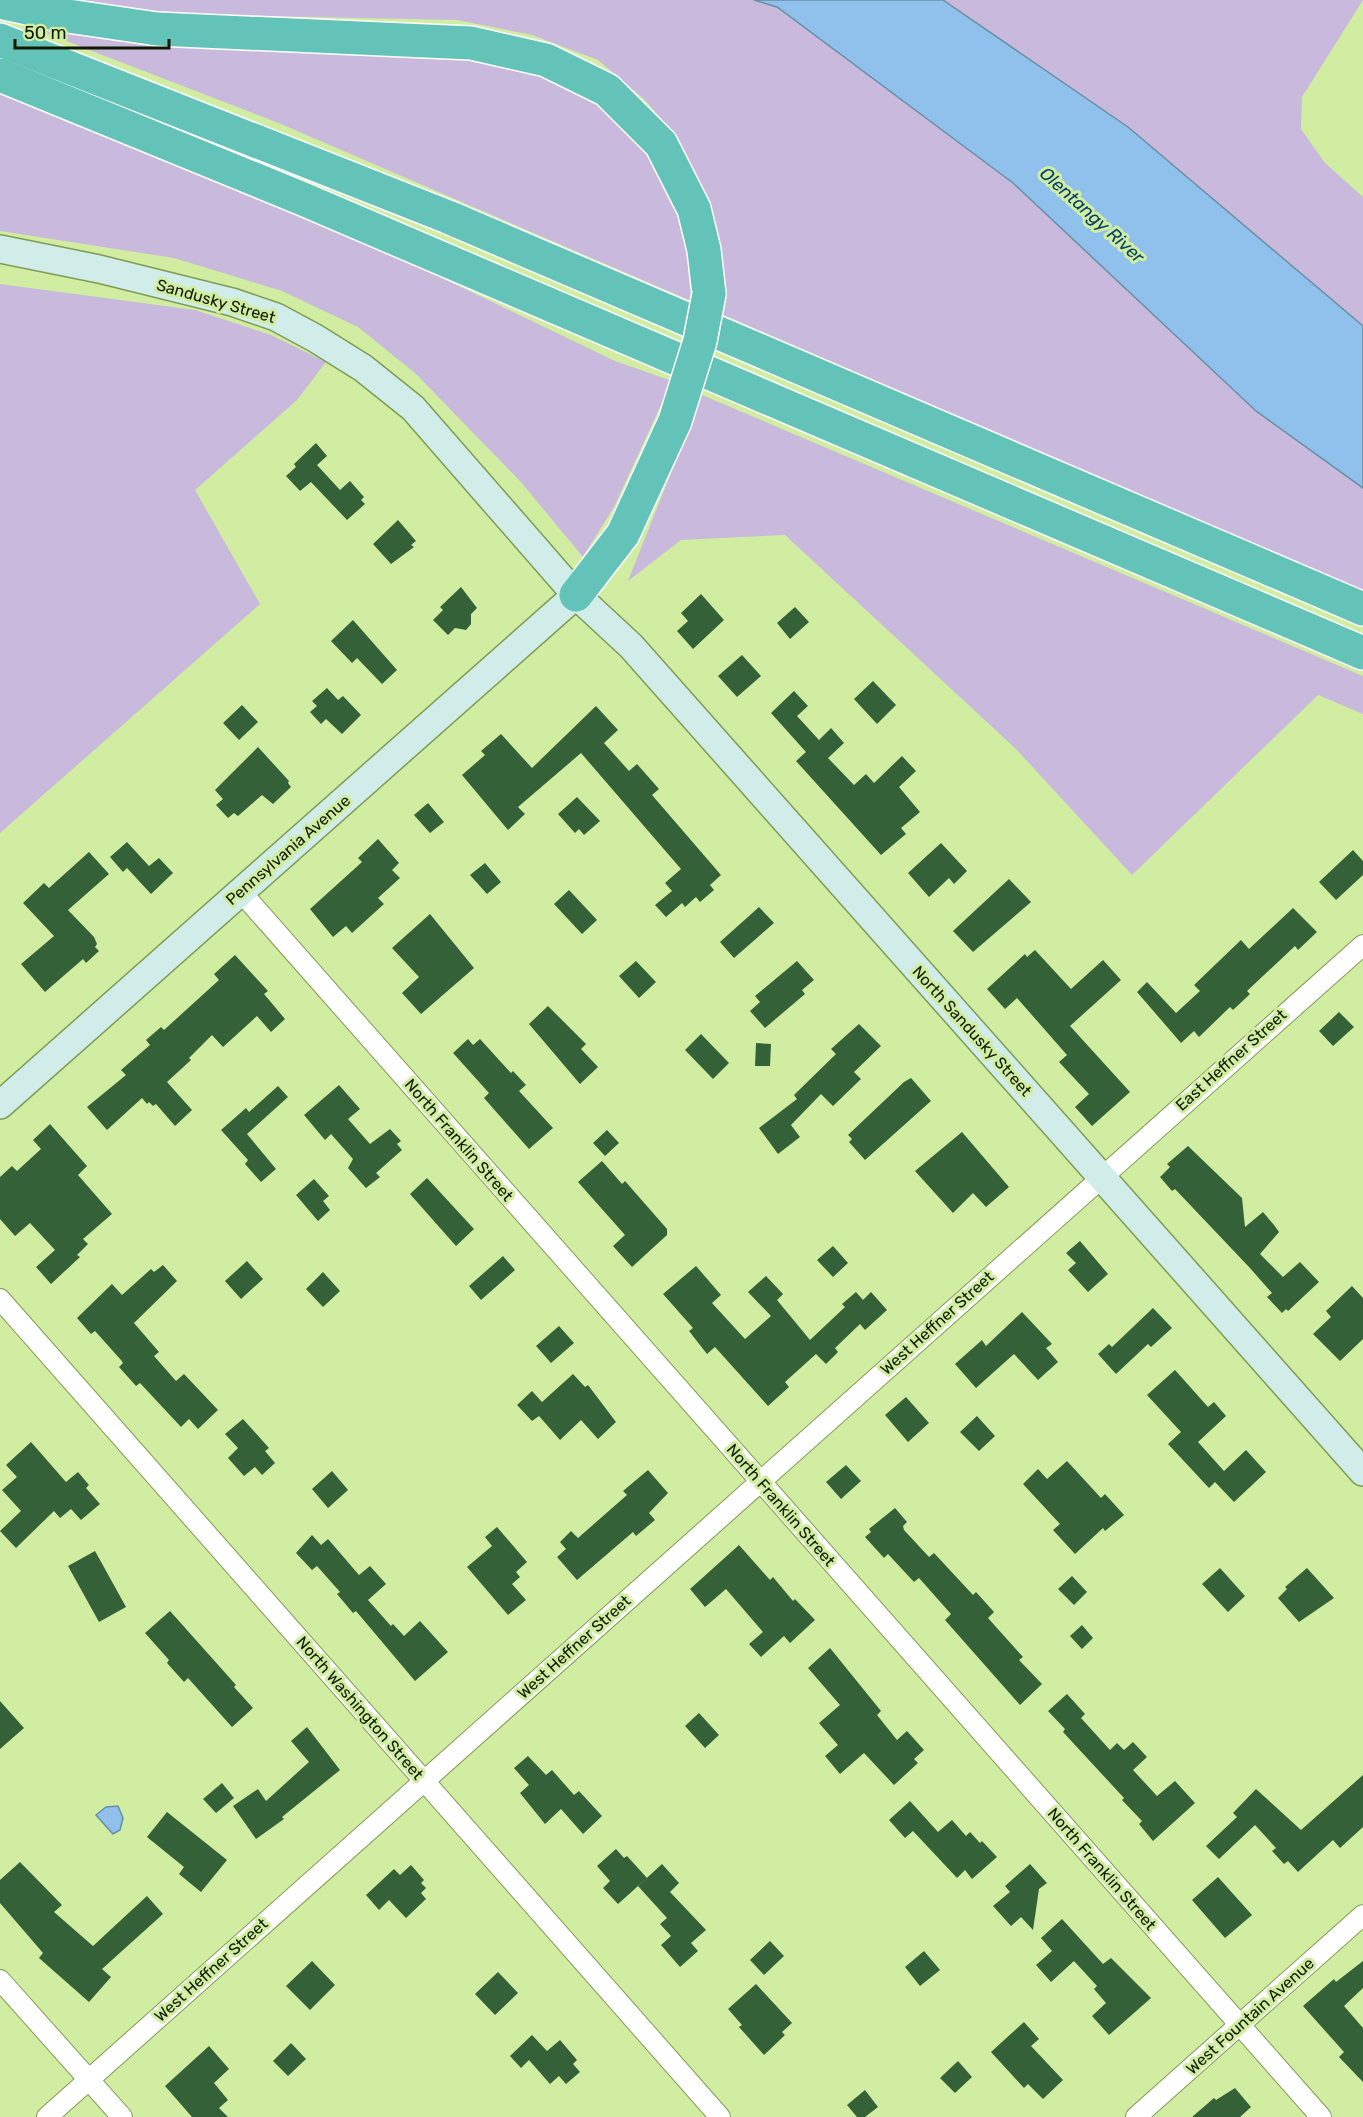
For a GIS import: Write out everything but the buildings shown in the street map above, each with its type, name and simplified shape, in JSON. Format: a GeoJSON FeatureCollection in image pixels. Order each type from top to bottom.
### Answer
{"type":"FeatureCollection","features":[{"type":"Feature","properties":{"kind":"highway"},"geometry":{"type":"LineString","coordinates":[[0,2],[54,14],[157,29],[471,43],[515,51],[572,70],[607,90],[650,132],[670,156],[694,209],[704,250],[710,294],[700,341],[675,421],[623,534],[576,595]]}},
{"type":"Feature","properties":{"kind":"highway"},"geometry":{"type":"LineString","coordinates":[[0,40],[448,217],[1363,609]]}},
{"type":"Feature","properties":{"kind":"highway"},"geometry":{"type":"LineString","coordinates":[[0,75],[303,199],[1363,653]]}},
{"type":"Feature","properties":{"kind":"street","name":"Sandusky Street"},"geometry":{"type":"LineString","coordinates":[[0,249],[99,269],[232,302],[276,317],[315,338],[363,368],[413,408],[576,595]]}},
{"type":"Feature","properties":{"kind":"street","name":"Pennsylvania Avenue"},"geometry":{"type":"LineString","coordinates":[[0,1105],[576,595]]}},
{"type":"Feature","properties":{"kind":"street","name":"North Sandusky Street"},"geometry":{"type":"LineString","coordinates":[[576,595],[631,646],[1363,1472]]}},
{"type":"Feature","properties":{"kind":"street","name":"North Franklin Street"},"geometry":{"type":"LineString","coordinates":[[241,892],[1321,2117]]}},
{"type":"Feature","properties":{"kind":"street","name":"East Heffner Street"},"geometry":{"type":"LineString","coordinates":[[1101,1177],[1363,945]]}},
{"type":"Feature","properties":{"kind":"street","name":"West Heffner Street"},"geometry":{"type":"LineString","coordinates":[[47,2117],[1101,1177]]}},
{"type":"Feature","properties":{"kind":"street","name":"North Washington Street"},"geometry":{"type":"LineString","coordinates":[[0,1299],[720,2117]]}},
{"type":"Feature","properties":{"kind":"street","name":"West Fountain Avenue"},"geometry":{"type":"LineString","coordinates":[[1136,2117],[1363,1915]]}},
{"type":"Feature","properties":{"kind":"street"},"geometry":{"type":"LineString","coordinates":[[0,1980],[122,2117]]}},
{"type":"Feature","properties":{"kind":"shaded area"},"geometry":{"type":"Polygon","coordinates":[[[72,0],[754,0],[777,7],[1013,183],[1256,411],[1363,488],[1363,591],[281,124],[17,22],[470,53],[580,87],[629,129],[663,170],[690,242],[691,290],[723,308],[721,271],[712,215],[678,139],[645,100],[598,60],[532,35],[457,20],[167,14],[72,0]]]}},
{"type":"Feature","properties":{"kind":"shaded area"},"geometry":{"type":"Polygon","coordinates":[[[943,0],[1363,0],[1302,97],[1301,129],[1325,163],[1363,197],[1363,326],[1128,127],[943,0]]]}},
{"type":"Feature","properties":{"kind":"shaded area"},"geometry":{"type":"Polygon","coordinates":[[[0,90],[386,251],[615,361],[672,381],[614,507],[583,557],[521,482],[415,373],[358,327],[282,291],[174,258],[0,231],[0,90]]]}},
{"type":"Feature","properties":{"kind":"shaded area"},"geometry":{"type":"Polygon","coordinates":[[[0,284],[195,310],[271,335],[326,362],[297,400],[195,490],[260,604],[0,833],[0,284]]]}},
{"type":"Feature","properties":{"kind":"shaded area"},"geometry":{"type":"Polygon","coordinates":[[[702,395],[1363,676],[1363,714],[1318,695],[1132,875],[1016,749],[785,535],[681,540],[628,581],[702,395]]]}},
{"type":"Feature","properties":{"kind":"water","name":"Olentangy River"},"geometry":{"type":"Polygon","coordinates":[[[754,0],[943,0],[1128,127],[1363,326],[1363,488],[1256,411],[1013,183],[777,7],[754,0]]]}},
{"type":"Feature","properties":{"kind":"water"},"geometry":{"type":"Polygon","coordinates":[[[118,1806],[123,1818],[120,1830],[113,1834],[96,1815],[106,1807],[118,1806]]]}}]}
